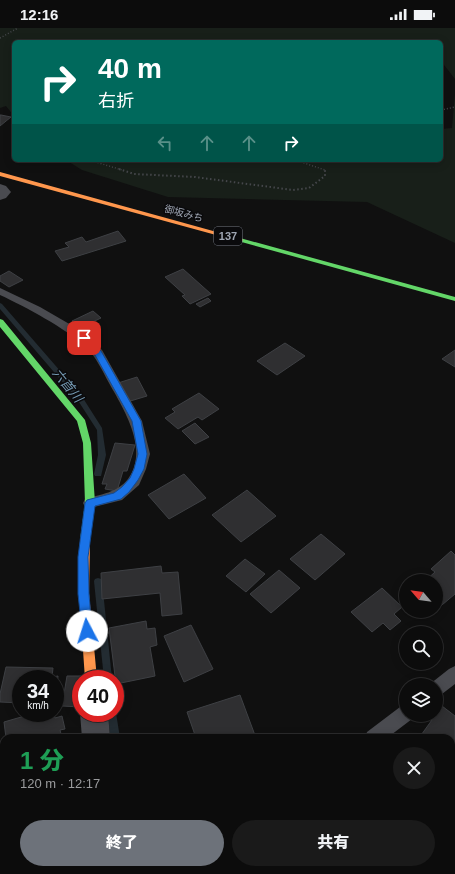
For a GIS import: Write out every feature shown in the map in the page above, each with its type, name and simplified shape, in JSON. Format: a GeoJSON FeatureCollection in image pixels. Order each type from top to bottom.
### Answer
{"type":"FeatureCollection","features":[{"type":"Feature","properties":{"kind":"main road","name":"御坂みち"},"geometry":{"type":"LineString","coordinates":[[0,174],[455,299]]}},
{"type":"Feature","properties":{"kind":"main road"},"geometry":{"type":"LineString","coordinates":[[0,322],[81,420],[87,442],[90,503],[83,562],[90,670]]}},
{"type":"Feature","properties":{"kind":"street"},"geometry":{"type":"LineString","coordinates":[[0,189],[3,192],[0,195]]}},
{"type":"Feature","properties":{"kind":"street"},"geometry":{"type":"LineString","coordinates":[[95,722],[96,734]]}},
{"type":"Feature","properties":{"kind":"lane"},"geometry":{"type":"LineString","coordinates":[[0,291],[44,314],[84,338],[98,353],[136,421],[143,454],[134,480],[117,496],[90,503]]}},
{"type":"Feature","properties":{"kind":"lane"},"geometry":{"type":"LineString","coordinates":[[443,683],[455,674]]}},
{"type":"Feature","properties":{"kind":"lane"},"geometry":{"type":"LineString","coordinates":[[378,734],[399,718]]}},
{"type":"Feature","properties":{"kind":"path"},"geometry":{"type":"LineString","coordinates":[[0,38],[18,28]]}},
{"type":"Feature","properties":{"kind":"path"},"geometry":{"type":"LineString","coordinates":[[443,110],[455,107]]}},
{"type":"Feature","properties":{"kind":"path"},"geometry":{"type":"LineString","coordinates":[[95,162],[134,174],[195,177],[293,190],[309,188],[325,176],[325,169],[302,162]]}},
{"type":"Feature","properties":{"kind":"shaded area"},"geometry":{"type":"Polygon","coordinates":[[[0,28],[455,28],[455,79],[443,64],[443,40],[12,40],[12,114],[6,106],[0,108],[0,28]]]}},
{"type":"Feature","properties":{"kind":"shaded area"},"geometry":{"type":"Polygon","coordinates":[[[455,94],[455,243],[367,202],[168,197],[82,170],[69,162],[443,162],[443,129],[452,128],[455,94]]]}},
{"type":"Feature","properties":{"kind":"building"},"geometry":{"type":"Polygon","coordinates":[[[1,115],[11,117],[0,126],[1,115]]]}},
{"type":"Feature","properties":{"kind":"building"},"geometry":{"type":"Polygon","coordinates":[[[118,231],[126,241],[62,261],[55,251],[69,247],[65,243],[82,237],[86,242],[118,231]]]}},
{"type":"Feature","properties":{"kind":"building"},"geometry":{"type":"Polygon","coordinates":[[[183,269],[211,294],[190,304],[182,296],[185,295],[165,277],[183,269]]]}},
{"type":"Feature","properties":{"kind":"building"},"geometry":{"type":"Polygon","coordinates":[[[9,271],[23,280],[9,287],[0,281],[0,276],[9,271]]]}},
{"type":"Feature","properties":{"kind":"building"},"geometry":{"type":"Polygon","coordinates":[[[208,298],[211,301],[200,307],[196,304],[208,298]]]}},
{"type":"Feature","properties":{"kind":"building"},"geometry":{"type":"Polygon","coordinates":[[[93,311],[101,318],[80,328],[72,321],[93,311]]]}},
{"type":"Feature","properties":{"kind":"building"},"geometry":{"type":"Polygon","coordinates":[[[285,343],[305,356],[277,375],[257,361],[285,343]]]}},
{"type":"Feature","properties":{"kind":"building"},"geometry":{"type":"Polygon","coordinates":[[[455,350],[455,367],[442,359],[455,350]]]}},
{"type":"Feature","properties":{"kind":"building"},"geometry":{"type":"Polygon","coordinates":[[[137,377],[147,396],[127,402],[118,383],[137,377]]]}},
{"type":"Feature","properties":{"kind":"building"},"geometry":{"type":"Polygon","coordinates":[[[199,393],[219,409],[202,420],[198,417],[178,429],[165,418],[175,412],[172,409],[199,393]]]}},
{"type":"Feature","properties":{"kind":"building"},"geometry":{"type":"Polygon","coordinates":[[[195,423],[209,437],[195,444],[182,431],[195,423]]]}},
{"type":"Feature","properties":{"kind":"building"},"geometry":{"type":"Polygon","coordinates":[[[115,443],[135,445],[127,471],[123,471],[117,491],[105,489],[107,484],[102,484],[115,443]]]}},
{"type":"Feature","properties":{"kind":"building"},"geometry":{"type":"Polygon","coordinates":[[[184,474],[206,498],[169,519],[148,495],[184,474]]]}},
{"type":"Feature","properties":{"kind":"building"},"geometry":{"type":"Polygon","coordinates":[[[247,490],[276,516],[241,542],[212,515],[247,490]]]}},
{"type":"Feature","properties":{"kind":"building"},"geometry":{"type":"Polygon","coordinates":[[[321,534],[345,554],[315,580],[290,559],[321,534]]]}},
{"type":"Feature","properties":{"kind":"building"},"geometry":{"type":"Polygon","coordinates":[[[451,551],[455,555],[455,594],[443,604],[443,574],[433,574],[435,572],[431,569],[451,551]]]}},
{"type":"Feature","properties":{"kind":"building"},"geometry":{"type":"Polygon","coordinates":[[[245,559],[265,574],[246,592],[226,576],[245,559]]]}},
{"type":"Feature","properties":{"kind":"building"},"geometry":{"type":"Polygon","coordinates":[[[161,566],[162,573],[178,572],[182,614],[162,616],[160,593],[102,599],[101,573],[161,566]]]}},
{"type":"Feature","properties":{"kind":"building"},"geometry":{"type":"Polygon","coordinates":[[[279,570],[300,588],[271,613],[250,594],[279,570]]]}},
{"type":"Feature","properties":{"kind":"building"},"geometry":{"type":"Polygon","coordinates":[[[382,588],[399,604],[399,610],[394,614],[401,621],[390,630],[383,623],[372,632],[351,612],[382,588]]]}},
{"type":"Feature","properties":{"kind":"building"},"geometry":{"type":"Polygon","coordinates":[[[146,621],[147,629],[155,628],[157,645],[150,647],[155,676],[124,682],[124,670],[114,670],[109,628],[146,621]]]}},
{"type":"Feature","properties":{"kind":"building"},"geometry":{"type":"Polygon","coordinates":[[[191,625],[213,669],[184,682],[164,636],[191,625]]]}},
{"type":"Feature","properties":{"kind":"building"},"geometry":{"type":"Polygon","coordinates":[[[6,667],[53,668],[53,670],[12,670],[12,703],[0,702],[0,694],[6,667]]]}},
{"type":"Feature","properties":{"kind":"building"},"geometry":{"type":"Polygon","coordinates":[[[67,676],[72,676],[72,707],[64,706],[64,694],[67,676]]]}},
{"type":"Feature","properties":{"kind":"building"},"geometry":{"type":"Polygon","coordinates":[[[240,695],[255,734],[195,734],[187,712],[240,695]]]}},
{"type":"Feature","properties":{"kind":"building"},"geometry":{"type":"Polygon","coordinates":[[[443,707],[455,716],[455,734],[422,734],[430,722],[443,722],[443,707]]]}},
{"type":"Feature","properties":{"kind":"building"},"geometry":{"type":"Polygon","coordinates":[[[12,720],[12,722],[63,722],[65,729],[60,730],[61,734],[6,734],[4,722],[12,720]]]}},
{"type":"Feature","properties":{"kind":"waterway","name":"六首川"},"geometry":{"type":"LineString","coordinates":[[0,305],[79,397],[100,430],[102,455],[98,474]]}},
{"type":"Feature","properties":{"kind":"waterway","name":"六首川"},"geometry":{"type":"LineString","coordinates":[[98,581],[107,670]]}},
{"type":"Feature","properties":{"kind":"waterway","name":"六首川"},"geometry":{"type":"LineString","coordinates":[[113,722],[115,734]]}},
{"type":"Feature","properties":{"kind":"traffic: fast"},"geometry":{"type":"LineString","coordinates":[[240,240],[455,299]]}},
{"type":"Feature","properties":{"kind":"traffic: fast"},"geometry":{"type":"LineString","coordinates":[[0,322],[81,420],[87,443],[90,503],[85,540]]}},
{"type":"Feature","properties":{"kind":"traffic: slow"},"geometry":{"type":"LineString","coordinates":[[0,174],[240,240]]}},
{"type":"Feature","properties":{"kind":"traffic: slow"},"geometry":{"type":"LineString","coordinates":[[85,540],[84,593],[90,670]]}},
{"type":"Feature","properties":{"kind":"route"},"geometry":{"type":"LineString","coordinates":[[84,338],[98,353],[136,421],[143,454],[134,480],[125,490],[109,500],[90,503],[83,557],[87,631]]}}]}
